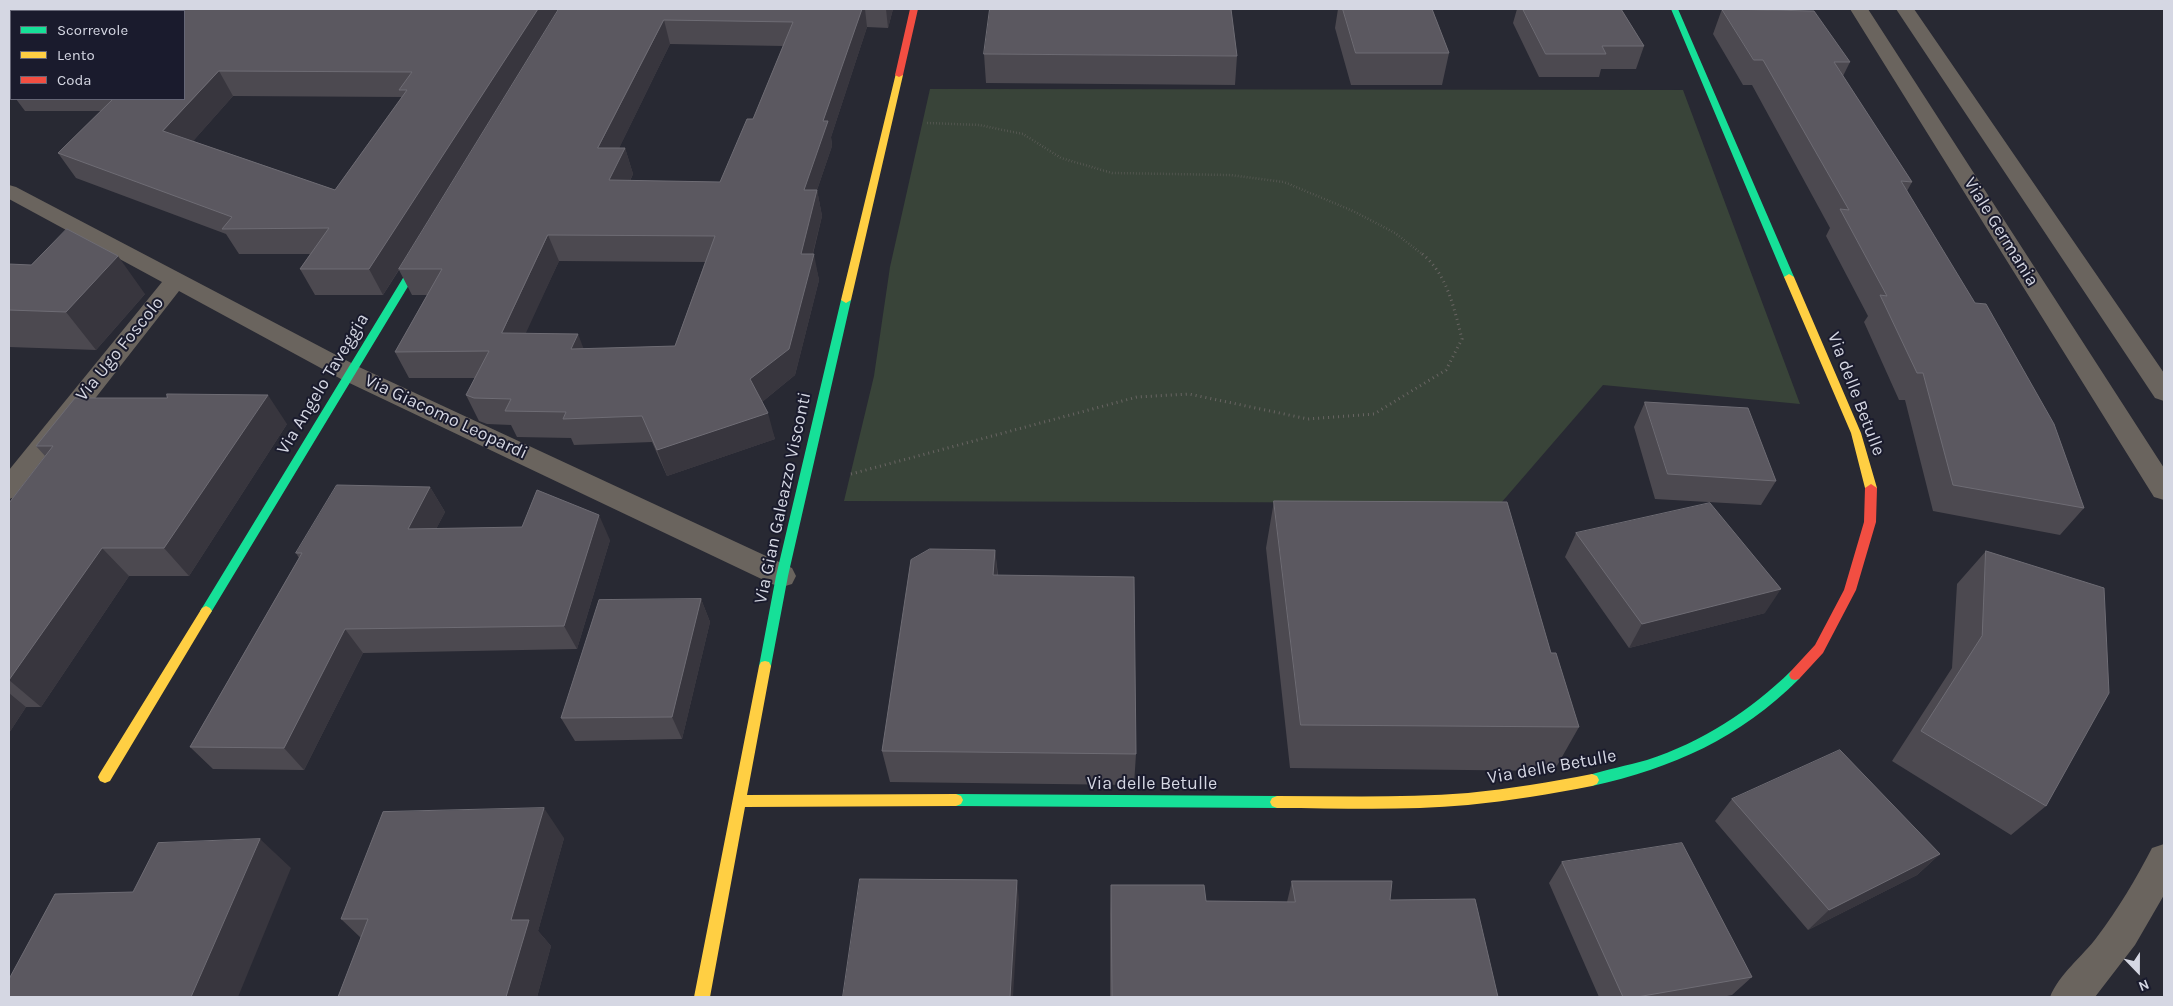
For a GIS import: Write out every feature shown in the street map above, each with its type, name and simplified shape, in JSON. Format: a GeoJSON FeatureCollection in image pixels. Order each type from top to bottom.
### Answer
{"type":"FeatureCollection","features":[{"type":"Feature","properties":{"kind":"street","name":"Via Gian Galeazzo Visconti"},"geometry":{"type":"LineString","coordinates":[[702,997],[741,801],[782,576],[886,122],[914,9]]}},
{"type":"Feature","properties":{"kind":"street","name":"Via delle Betulle"},"geometry":{"type":"LineString","coordinates":[[741,801],[1403,802],[1473,798],[1583,783],[1636,768],[1704,743],[1756,712],[1804,667],[1828,635],[1844,604],[1866,546],[1872,493],[1856,433],[1674,9]]}},
{"type":"Feature","properties":{"kind":"street","name":"Viale Germania"},"geometry":{"type":"LineString","coordinates":[[1859,9],[2154,457],[2164,490]]}},
{"type":"Feature","properties":{"kind":"street"},"geometry":{"type":"LineString","coordinates":[[1905,9],[2164,392]]}},
{"type":"Feature","properties":{"kind":"street","name":"Via Giacomo Leopardi"},"geometry":{"type":"LineString","coordinates":[[9,191],[350,373],[782,576]]}},
{"type":"Feature","properties":{"kind":"street","name":"Via Angelo Taveggia"},"geometry":{"type":"LineString","coordinates":[[105,777],[433,237]]}},
{"type":"Feature","properties":{"kind":"street","name":"Via Ugo Foscolo"},"geometry":{"type":"LineString","coordinates":[[9,489],[176,280]]}},
{"type":"Feature","properties":{"kind":"street"},"geometry":{"type":"LineString","coordinates":[[2069,997],[2096,969],[2114,945],[2164,860]]}},
{"type":"Feature","properties":{"kind":"path"},"geometry":{"type":"LineString","coordinates":[[803,486],[1137,397],[1189,394],[1308,419],[1374,414],[1446,370],[1462,339],[1451,298],[1433,262],[1396,233],[1353,211],[1284,182],[1230,175],[1112,173],[1061,158],[1023,134],[979,125],[886,122]]}},
{"type":"Feature","properties":{"kind":"green space"},"geometry":{"type":"Polygon","coordinates":[[[930,89],[1683,90],[1800,404],[1603,385],[1501,503],[844,501],[874,376],[890,267],[930,89]]]}},
{"type":"Feature","properties":{"kind":"building"},"geometry":{"type":"Polygon","coordinates":[[[108,9],[538,9],[369,269],[300,269],[329,228],[222,229],[232,217],[58,153],[112,100],[185,100],[185,10],[106,10],[108,9]],[[219,71],[163,131],[335,190],[407,90],[399,90],[412,72],[219,71]]]}},
{"type":"Feature","properties":{"kind":"building"},"geometry":{"type":"Polygon","coordinates":[[[559,9],[862,9],[823,121],[828,121],[804,190],[817,190],[801,254],[814,254],[789,349],[750,379],[768,413],[657,450],[642,416],[563,419],[566,412],[505,411],[511,399],[474,398],[466,395],[489,351],[395,352],[442,269],[399,269],[559,9]],[[664,20],[598,148],[625,148],[609,180],[720,182],[747,119],[753,119],[793,22],[664,20]],[[548,235],[502,333],[578,334],[571,349],[675,346],[715,236],[548,235]]]}},
{"type":"Feature","properties":{"kind":"building"},"geometry":{"type":"Polygon","coordinates":[[[990,9],[1231,9],[1237,56],[984,54],[990,9]]]}},
{"type":"Feature","properties":{"kind":"building"},"geometry":{"type":"Polygon","coordinates":[[[1343,9],[1432,9],[1449,53],[1356,53],[1343,9]]]}},
{"type":"Feature","properties":{"kind":"building"},"geometry":{"type":"Polygon","coordinates":[[[1523,9],[1621,9],[1644,46],[1602,46],[1606,54],[1546,54],[1523,9]]]}},
{"type":"Feature","properties":{"kind":"building"},"geometry":{"type":"Polygon","coordinates":[[[1722,9],[1814,11],[1850,62],[1834,62],[1912,182],[1901,181],[1975,303],[1986,304],[2054,424],[2084,508],[1953,485],[1923,373],[1917,373],[1880,295],[1887,296],[1840,209],[1849,210],[1763,60],[1754,60],[1722,9]]]}},
{"type":"Feature","properties":{"kind":"building"},"geometry":{"type":"Polygon","coordinates":[[[67,229],[118,256],[66,312],[9,310],[9,264],[31,265],[67,229]]]}},
{"type":"Feature","properties":{"kind":"building"},"geometry":{"type":"Polygon","coordinates":[[[167,394],[268,395],[164,548],[102,548],[9,680],[9,503],[53,446],[36,446],[75,398],[167,398],[167,394]]]}},
{"type":"Feature","properties":{"kind":"building"},"geometry":{"type":"Polygon","coordinates":[[[1645,402],[1748,408],[1776,481],[1668,474],[1645,402]]]}},
{"type":"Feature","properties":{"kind":"building"},"geometry":{"type":"Polygon","coordinates":[[[337,485],[430,487],[408,529],[522,527],[537,490],[599,515],[564,626],[345,629],[284,748],[190,747],[302,553],[296,553],[337,485]]]}},
{"type":"Feature","properties":{"kind":"building"},"geometry":{"type":"Polygon","coordinates":[[[1274,501],[1507,502],[1551,653],[1556,653],[1579,727],[1301,725],[1274,501]]]}},
{"type":"Feature","properties":{"kind":"building"},"geometry":{"type":"Polygon","coordinates":[[[1710,503],[1781,589],[1642,624],[1576,533],[1710,503]]]}},
{"type":"Feature","properties":{"kind":"building"},"geometry":{"type":"Polygon","coordinates":[[[930,549],[995,550],[993,575],[1134,577],[1136,754],[882,751],[911,560],[930,549]]]}},
{"type":"Feature","properties":{"kind":"building"},"geometry":{"type":"Polygon","coordinates":[[[1986,551],[2104,588],[2109,693],[2046,806],[1921,731],[1982,636],[1986,551]]]}},
{"type":"Feature","properties":{"kind":"building"},"geometry":{"type":"Polygon","coordinates":[[[701,599],[672,717],[561,718],[599,600],[701,599]]]}},
{"type":"Feature","properties":{"kind":"building"},"geometry":{"type":"Polygon","coordinates":[[[1840,750],[1940,854],[1829,910],[1732,799],[1840,750]]]}},
{"type":"Feature","properties":{"kind":"building"},"geometry":{"type":"Polygon","coordinates":[[[544,808],[511,920],[529,920],[506,997],[338,997],[368,919],[341,919],[383,812],[544,808]]]}},
{"type":"Feature","properties":{"kind":"building"},"geometry":{"type":"Polygon","coordinates":[[[260,839],[191,997],[9,997],[9,979],[55,894],[133,892],[158,843],[260,839]]]}},
{"type":"Feature","properties":{"kind":"building"},"geometry":{"type":"Polygon","coordinates":[[[1682,843],[1752,977],[1637,997],[1623,997],[1562,862],[1682,843]]]}},
{"type":"Feature","properties":{"kind":"building"},"geometry":{"type":"Polygon","coordinates":[[[860,879],[1017,880],[1010,997],[843,997],[860,879]]]}},
{"type":"Feature","properties":{"kind":"building"},"geometry":{"type":"Polygon","coordinates":[[[1292,881],[1392,881],[1390,900],[1475,899],[1498,997],[1112,997],[1111,885],[1204,885],[1206,901],[1295,902],[1292,881]]]}},
{"type":"Feature","properties":{"kind":"traffic: fast"},"geometry":{"type":"LineString","coordinates":[[1674,9],[1789,277]]}},
{"type":"Feature","properties":{"kind":"traffic: fast"},"geometry":{"type":"LineString","coordinates":[[206,611],[425,250]]}},
{"type":"Feature","properties":{"kind":"traffic: fast"},"geometry":{"type":"LineString","coordinates":[[765,666],[782,576],[846,300]]}},
{"type":"Feature","properties":{"kind":"traffic: fast"},"geometry":{"type":"LineString","coordinates":[[1592,780],[1648,766],[1702,743],[1752,713],[1775,695],[1795,675]]}},
{"type":"Feature","properties":{"kind":"traffic: fast"},"geometry":{"type":"LineString","coordinates":[[956,800],[1277,802]]}},
{"type":"Feature","properties":{"kind":"traffic: slow"},"geometry":{"type":"LineString","coordinates":[[846,300],[899,75]]}},
{"type":"Feature","properties":{"kind":"traffic: slow"},"geometry":{"type":"LineString","coordinates":[[1789,277],[1856,433],[1871,488]]}},
{"type":"Feature","properties":{"kind":"traffic: slow"},"geometry":{"type":"LineString","coordinates":[[105,777],[206,611]]}},
{"type":"Feature","properties":{"kind":"traffic: slow"},"geometry":{"type":"LineString","coordinates":[[702,997],[765,666]]}},
{"type":"Feature","properties":{"kind":"traffic: slow"},"geometry":{"type":"LineString","coordinates":[[1277,802],[1443,801],[1530,791],[1592,780]]}},
{"type":"Feature","properties":{"kind":"traffic: slow"},"geometry":{"type":"LineString","coordinates":[[741,801],[956,800]]}},
{"type":"Feature","properties":{"kind":"traffic: jam"},"geometry":{"type":"LineString","coordinates":[[899,75],[914,9]]}},
{"type":"Feature","properties":{"kind":"traffic: jam"},"geometry":{"type":"LineString","coordinates":[[1795,675],[1819,649],[1850,590],[1870,522],[1871,488]]}}]}
